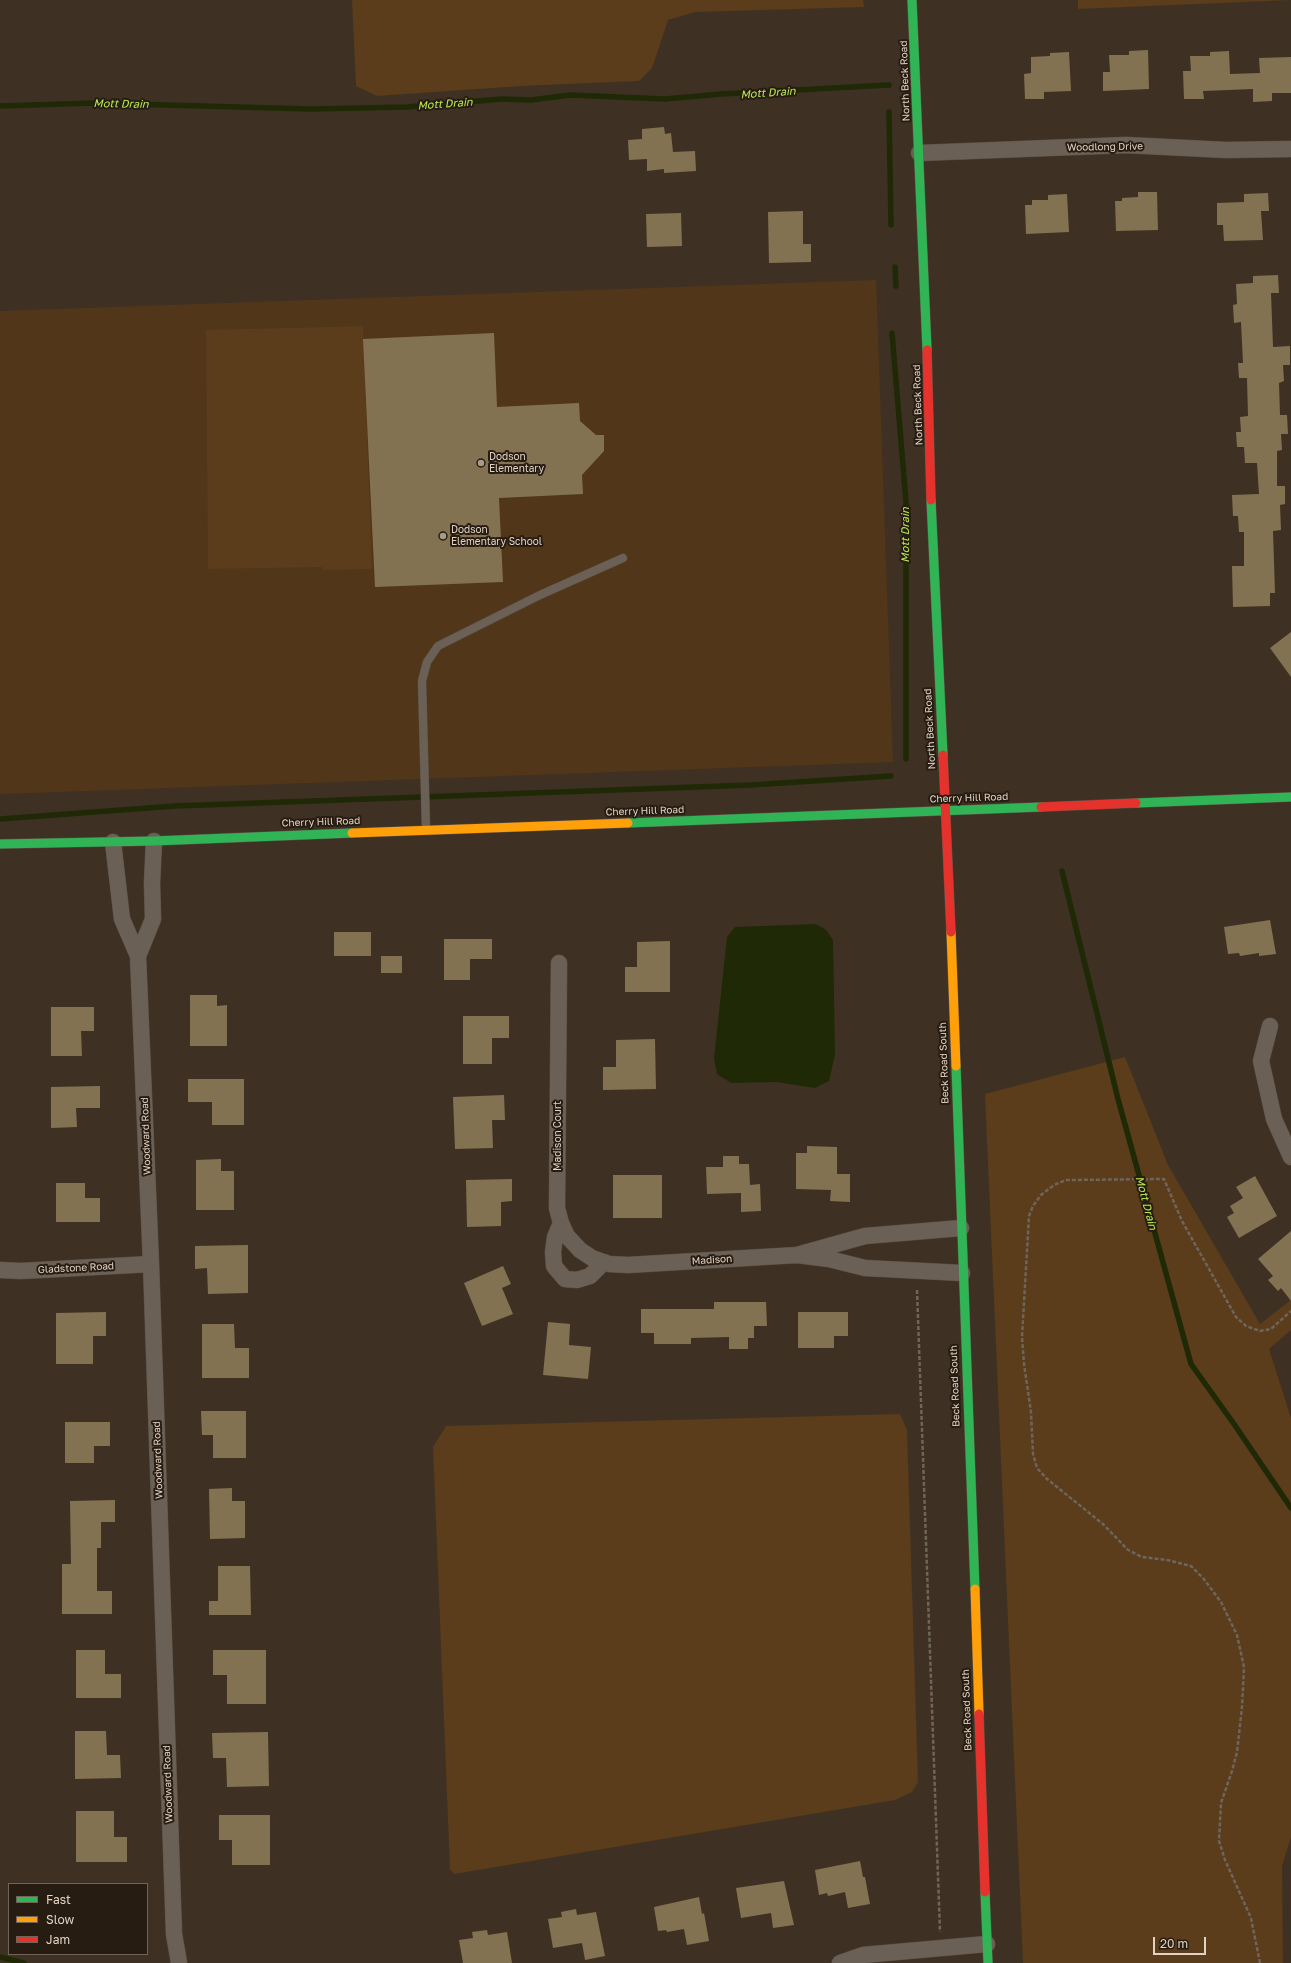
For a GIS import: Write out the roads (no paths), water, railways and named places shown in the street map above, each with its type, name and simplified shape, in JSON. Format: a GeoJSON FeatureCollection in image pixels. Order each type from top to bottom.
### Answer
{"type":"FeatureCollection","features":[{"type":"Feature","properties":{"kind":"main road","name":"North Beck Road"},"geometry":{"type":"LineString","coordinates":[[912,0],[934,569],[945,809]]}},
{"type":"Feature","properties":{"kind":"main road","name":"Cherry Hill Road"},"geometry":{"type":"LineString","coordinates":[[0,844],[154,841],[426,829],[1291,797]]}},
{"type":"Feature","properties":{"kind":"main road","name":"Beck Road South"},"geometry":{"type":"LineString","coordinates":[[945,809],[952,952],[960,1228],[988,1963]]}},
{"type":"Feature","properties":{"kind":"street","name":"Woodlong Drive"},"geometry":{"type":"LineString","coordinates":[[919,153],[1126,145],[1226,150],[1291,149]]}},
{"type":"Feature","properties":{"kind":"street","name":"Woodward Road"},"geometry":{"type":"LineString","coordinates":[[138,956],[153,919],[152,883],[154,841]]}},
{"type":"Feature","properties":{"kind":"street","name":"Woodward Road"},"geometry":{"type":"LineString","coordinates":[[113,842],[122,918],[138,956],[151,1264],[174,1934],[179,1963]]}},
{"type":"Feature","properties":{"kind":"street","name":"Madison Court"},"geometry":{"type":"LineString","coordinates":[[559,963],[557,1208],[561,1223],[567,1236],[580,1250],[592,1258],[604,1262],[628,1265]]}},
{"type":"Feature","properties":{"kind":"street"},"geometry":{"type":"LineString","coordinates":[[1270,1026],[1261,1061],[1274,1119],[1291,1157]]}},
{"type":"Feature","properties":{"kind":"street"},"geometry":{"type":"LineString","coordinates":[[561,1223],[555,1237],[553,1252],[554,1266],[565,1279],[577,1280],[590,1276],[604,1262]]}},
{"type":"Feature","properties":{"kind":"street","name":"Madison"},"geometry":{"type":"LineString","coordinates":[[797,1255],[865,1236],[960,1228]]}},
{"type":"Feature","properties":{"kind":"street","name":"Madison"},"geometry":{"type":"LineString","coordinates":[[628,1265],[797,1255],[829,1259],[865,1268],[962,1273]]}},
{"type":"Feature","properties":{"kind":"street","name":"Gladstone Road"},"geometry":{"type":"LineString","coordinates":[[0,1270],[21,1271],[151,1264]]}},
{"type":"Feature","properties":{"kind":"street"},"geometry":{"type":"LineString","coordinates":[[840,1963],[863,1955],[987,1944]]}},
{"type":"Feature","properties":{"kind":"lane"},"geometry":{"type":"LineString","coordinates":[[426,829],[422,681],[427,662],[438,646],[540,595],[623,558]]}},
{"type":"Feature","properties":{"kind":"waterway","name":"Mott Drain"},"geometry":{"type":"LineString","coordinates":[[0,106],[93,103],[311,109],[407,107],[502,99],[531,100],[570,95],[665,99],[721,94],[889,85]]}},
{"type":"Feature","properties":{"kind":"waterway","name":"Mott Drain"},"geometry":{"type":"LineString","coordinates":[[889,112],[891,225]]}},
{"type":"Feature","properties":{"kind":"waterway","name":"Mott Drain"},"geometry":{"type":"LineString","coordinates":[[895,267],[896,286]]}},
{"type":"Feature","properties":{"kind":"waterway","name":"Mott Drain"},"geometry":{"type":"LineString","coordinates":[[892,333],[906,502],[906,759]]}},
{"type":"Feature","properties":{"kind":"waterway"},"geometry":{"type":"LineString","coordinates":[[0,819],[175,806],[751,785],[891,776]]}},
{"type":"Feature","properties":{"kind":"waterway","name":"Mott Drain"},"geometry":{"type":"LineString","coordinates":[[1062,871],[1118,1099],[1191,1364],[1291,1508]]}},
{"type":"Feature","properties":{"kind":"waterway"},"geometry":{"type":"LineString","coordinates":[[0,1957],[24,1963]]}},
{"type":"Feature","properties":{"kind":"place","name":"Dodson Elementary"},"geometry":{"type":"Point","coordinates":[481,463]}},
{"type":"Feature","properties":{"kind":"place","name":"Dodson Elementary School"},"geometry":{"type":"Point","coordinates":[443,536]}}]}
